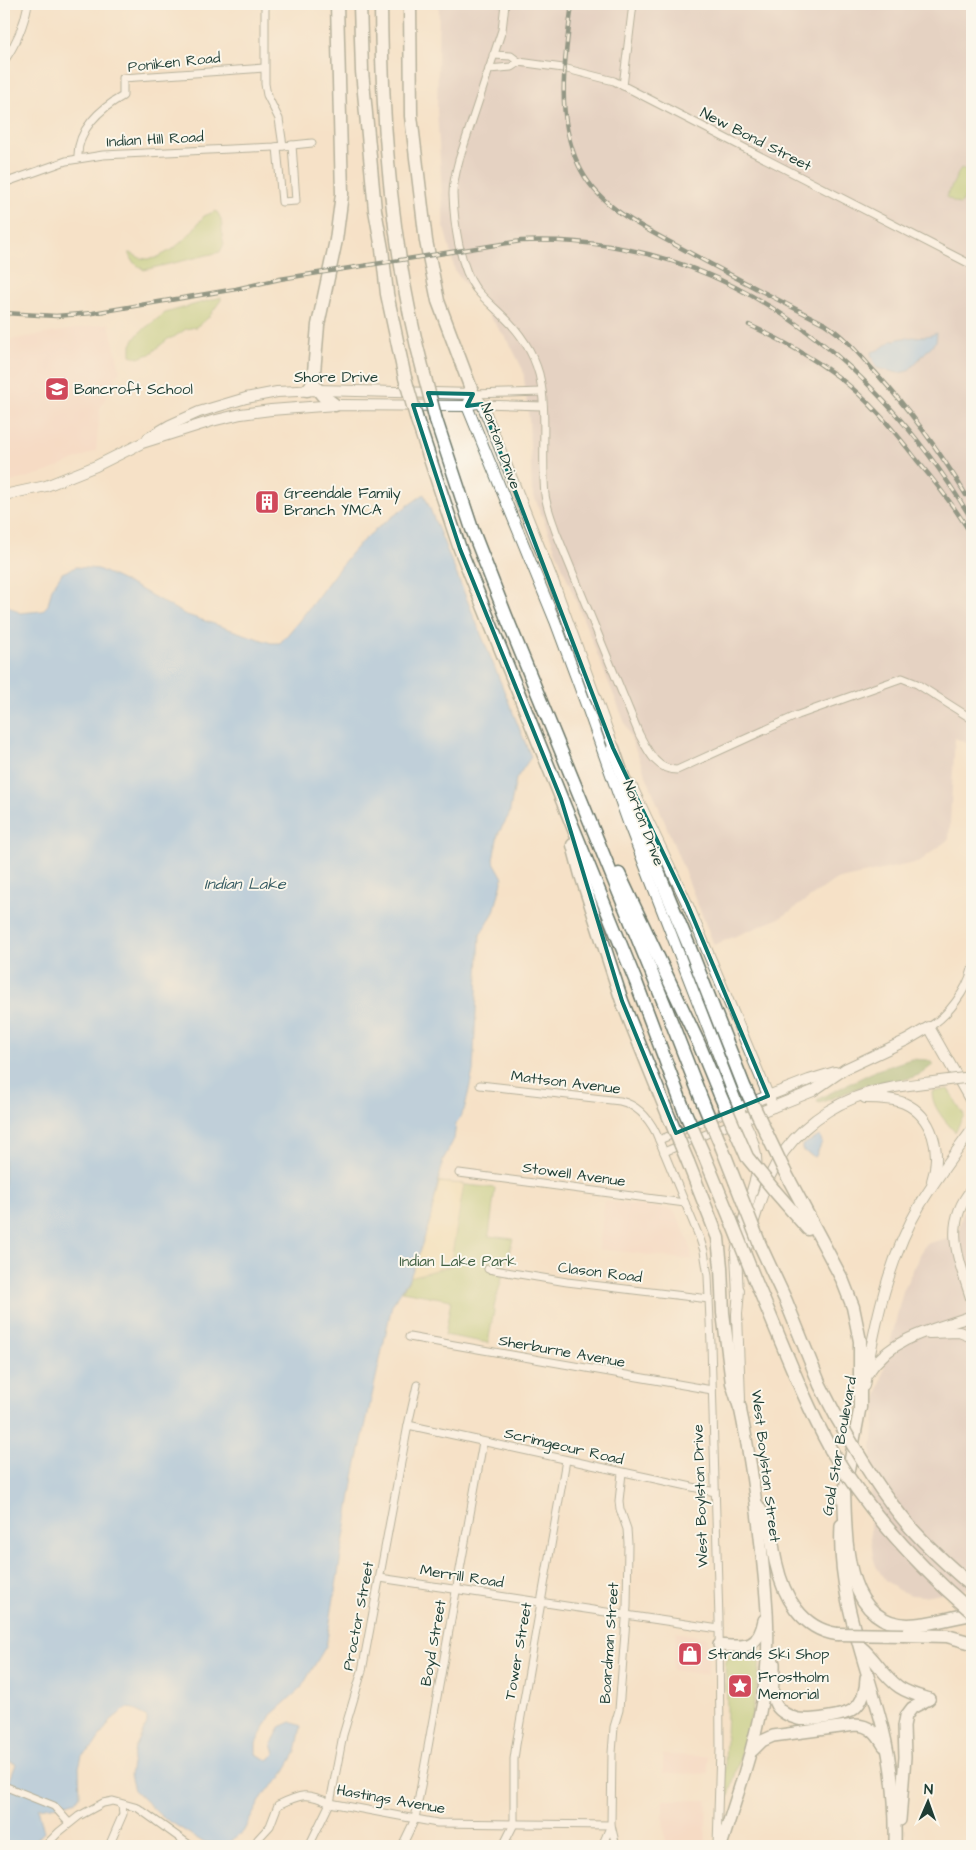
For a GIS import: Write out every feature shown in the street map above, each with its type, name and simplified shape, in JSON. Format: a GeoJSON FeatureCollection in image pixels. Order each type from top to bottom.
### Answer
{"type":"FeatureCollection","features":[{"type":"Feature","properties":{"kind":"highway"},"geometry":{"type":"LineString","coordinates":[[335,405],[312,388],[316,339],[336,240],[342,194],[337,4]]}},
{"type":"Feature","properties":{"kind":"highway"},"geometry":{"type":"LineString","coordinates":[[360,4],[362,71],[375,210],[387,294],[405,378],[456,540],[636,982],[684,1110],[812,1414],[831,1450],[863,1500],[887,1530],[932,1577],[972,1613]]}},
{"type":"Feature","properties":{"kind":"highway"},"geometry":{"type":"LineString","coordinates":[[381,4],[383,107],[392,213],[406,295],[424,378],[472,528],[760,1245],[786,1301],[820,1385],[860,1458],[902,1516],[937,1554],[972,1586]]}},
{"type":"Feature","properties":{"kind":"highway"},"geometry":{"type":"LineString","coordinates":[[410,4],[412,116],[426,241],[438,301],[473,394]]}},
{"type":"Feature","properties":{"kind":"highway"},"geometry":{"type":"LineString","coordinates":[[613,748],[645,840],[744,1086],[784,1170],[842,1278],[853,1307],[860,1341],[860,1408]]}},
{"type":"Feature","properties":{"kind":"highway"},"geometry":{"type":"LineString","coordinates":[[576,788],[610,854],[669,979],[747,1157],[802,1220],[842,1278]]}},
{"type":"Feature","properties":{"kind":"highway"},"geometry":{"type":"LineString","coordinates":[[561,799],[581,876],[622,1001],[705,1201],[718,1238],[722,1267],[723,1312],[732,1382],[740,1408]]}},
{"type":"Feature","properties":{"kind":"highway"},"geometry":{"type":"LineString","coordinates":[[844,1491],[852,1572],[858,1593],[870,1610],[888,1621],[907,1625],[972,1613]]}},
{"type":"Feature","properties":{"kind":"highway"},"geometry":{"type":"LineString","coordinates":[[757,1505],[769,1528],[775,1562],[787,1597],[799,1613],[824,1632],[837,1634],[947,1636],[972,1642]]}},
{"type":"Feature","properties":{"kind":"main road","name":"Shore Drive"},"geometry":{"type":"LineString","coordinates":[[142,444],[150,436],[170,425],[214,407],[263,394],[312,388],[473,394]]}},
{"type":"Feature","properties":{"kind":"main road","name":"Norton Drive"},"geometry":{"type":"LineString","coordinates":[[738,1296],[736,1253],[758,1169],[755,1144],[743,1119],[628,825],[555,621],[467,406],[473,394],[482,404],[595,692],[613,748],[687,903],[773,1107]]}},
{"type":"Feature","properties":{"kind":"main road","name":"Shore Drive"},"geometry":{"type":"LineString","coordinates":[[4,496],[52,484],[142,444],[212,421],[241,414],[335,405],[467,406]]}},
{"type":"Feature","properties":{"kind":"main road"},"geometry":{"type":"LineString","coordinates":[[739,1107],[809,1080],[845,1069],[929,1028],[972,1104]]}},
{"type":"Feature","properties":{"kind":"main road"},"geometry":{"type":"LineString","coordinates":[[743,1119],[813,1091],[845,1069]]}},
{"type":"Feature","properties":{"kind":"main road","name":"West Boylston Street"},"geometry":{"type":"LineString","coordinates":[[722,1846],[750,1753],[763,1696],[768,1645],[767,1604],[757,1505],[748,1441],[740,1408],[737,1327],[738,1296],[744,1257],[760,1200],[777,1162],[786,1148],[809,1125],[853,1098],[879,1090],[972,1077]]}},
{"type":"Feature","properties":{"kind":"main road"},"geometry":{"type":"LineString","coordinates":[[853,1098],[883,1098],[902,1102],[914,1109],[924,1119],[933,1135],[936,1158],[928,1194]]}},
{"type":"Feature","properties":{"kind":"main road","name":"Gold Star Boulevard"},"geometry":{"type":"LineString","coordinates":[[896,1846],[893,1790],[883,1727],[845,1592],[840,1557],[844,1491],[871,1345],[892,1268],[919,1206],[948,1160],[971,1132]]}},
{"type":"Feature","properties":{"kind":"main road"},"geometry":{"type":"LineString","coordinates":[[972,1189],[960,1205],[955,1225],[956,1245],[972,1301]]}},
{"type":"Feature","properties":{"kind":"main road"},"geometry":{"type":"LineString","coordinates":[[865,1378],[876,1361],[889,1349],[921,1334],[972,1316]]}},
{"type":"Feature","properties":{"kind":"main road"},"geometry":{"type":"LineString","coordinates":[[921,1334],[959,1332],[972,1337]]}},
{"type":"Feature","properties":{"kind":"main road"},"geometry":{"type":"LineString","coordinates":[[719,1645],[748,1646],[755,1642],[762,1631],[767,1604]]}},
{"type":"Feature","properties":{"kind":"main road"},"geometry":{"type":"LineString","coordinates":[[768,1645],[775,1664],[773,1693],[776,1704],[782,1711],[797,1719],[836,1716],[854,1709],[863,1696],[866,1681],[865,1666]]}},
{"type":"Feature","properties":{"kind":"main road"},"geometry":{"type":"LineString","coordinates":[[860,1646],[869,1653],[899,1687],[929,1699],[912,1708],[906,1716],[902,1803],[896,1846]]}},
{"type":"Feature","properties":{"kind":"main road"},"geometry":{"type":"LineString","coordinates":[[750,1753],[757,1744],[773,1736],[859,1725],[870,1729],[877,1735],[888,1755]]}},
{"type":"Feature","properties":{"kind":"street"},"geometry":{"type":"LineString","coordinates":[[4,61],[11,52],[22,29],[28,4]]}},
{"type":"Feature","properties":{"kind":"street"},"geometry":{"type":"LineString","coordinates":[[265,4],[264,68],[266,90],[279,120],[282,202],[296,202],[292,145]]}},
{"type":"Feature","properties":{"kind":"street","name":"Norton Drive"},"geometry":{"type":"LineString","coordinates":[[505,4],[502,30],[459,160],[453,192],[462,255],[468,276],[480,294],[511,324],[524,340],[536,364],[542,392],[545,488],[550,515],[639,734],[652,756],[667,770],[680,769],[798,715],[902,678],[917,684],[972,719]]}},
{"type":"Feature","properties":{"kind":"street"},"geometry":{"type":"LineString","coordinates":[[623,86],[633,4]]}},
{"type":"Feature","properties":{"kind":"street","name":"New Bond Street"},"geometry":{"type":"LineString","coordinates":[[494,55],[511,56],[518,62],[571,70],[614,82],[972,265]]}},
{"type":"Feature","properties":{"kind":"street","name":"New Bond Street"},"geometry":{"type":"LineString","coordinates":[[489,69],[511,67],[518,62]]}},
{"type":"Feature","properties":{"kind":"street","name":"Poniken Road"},"geometry":{"type":"LineString","coordinates":[[78,159],[82,138],[93,119],[104,107],[123,96],[123,78],[264,68]]}},
{"type":"Feature","properties":{"kind":"street","name":"Indian Hill Road"},"geometry":{"type":"LineString","coordinates":[[4,183],[44,168],[78,159],[126,153],[312,143]]}},
{"type":"Feature","properties":{"kind":"street","name":"Shore Drive"},"geometry":{"type":"LineString","coordinates":[[473,394],[542,392]]}},
{"type":"Feature","properties":{"kind":"street","name":"Shore Drive"},"geometry":{"type":"LineString","coordinates":[[467,406],[482,404],[543,406]]}},
{"type":"Feature","properties":{"kind":"street"},"geometry":{"type":"LineString","coordinates":[[929,1028],[935,1024],[957,998],[972,969]]}},
{"type":"Feature","properties":{"kind":"street","name":"Mattson Avenue"},"geometry":{"type":"LineString","coordinates":[[480,1085],[624,1102],[642,1112],[650,1122],[659,1140]]}},
{"type":"Feature","properties":{"kind":"street"},"geometry":{"type":"LineString","coordinates":[[659,1140],[739,1107]]}},
{"type":"Feature","properties":{"kind":"street"},"geometry":{"type":"LineString","coordinates":[[664,1152],[743,1119]]}},
{"type":"Feature","properties":{"kind":"street","name":"West Boylston Drive"},"geometry":{"type":"LineString","coordinates":[[659,1140],[704,1251],[709,1299],[719,1629],[720,1749],[717,1846]]}},
{"type":"Feature","properties":{"kind":"street","name":"Stowell Avenue"},"geometry":{"type":"LineString","coordinates":[[459,1173],[685,1203]]}},
{"type":"Feature","properties":{"kind":"street","name":"Clason Road"},"geometry":{"type":"LineString","coordinates":[[488,1269],[567,1282],[709,1299]]}},
{"type":"Feature","properties":{"kind":"street","name":"Sherburne Avenue"},"geometry":{"type":"LineString","coordinates":[[409,1338],[712,1390]]}},
{"type":"Feature","properties":{"kind":"street","name":"Proctor Street"},"geometry":{"type":"LineString","coordinates":[[308,1846],[330,1803],[343,1735],[362,1671],[417,1385]]}},
{"type":"Feature","properties":{"kind":"street","name":"Scrimgeour Road"},"geometry":{"type":"LineString","coordinates":[[408,1425],[715,1492]]}},
{"type":"Feature","properties":{"kind":"street","name":"Boyd Street"},"geometry":{"type":"LineString","coordinates":[[402,1846],[415,1819],[483,1442]]}},
{"type":"Feature","properties":{"kind":"street","name":"Tower Street"},"geometry":{"type":"LineString","coordinates":[[503,1846],[514,1824],[515,1752],[566,1460]]}},
{"type":"Feature","properties":{"kind":"street","name":"Boardman Street"},"geometry":{"type":"LineString","coordinates":[[616,1846],[611,1825],[614,1727],[619,1710],[627,1616],[628,1543],[627,1529],[619,1501],[622,1473]]}},
{"type":"Feature","properties":{"kind":"street","name":"Merrill Road"},"geometry":{"type":"LineString","coordinates":[[380,1578],[719,1629]]}},
{"type":"Feature","properties":{"kind":"street"},"geometry":{"type":"LineString","coordinates":[[4,1786],[54,1806],[66,1820]]}},
{"type":"Feature","properties":{"kind":"street","name":"Hastings Avenue"},"geometry":{"type":"LineString","coordinates":[[254,1846],[270,1826],[278,1805],[296,1796],[315,1796],[330,1803],[437,1823],[611,1825]]}},
{"type":"Feature","properties":{"kind":"street"},"geometry":{"type":"LineString","coordinates":[[45,1846],[66,1820],[103,1803],[113,1801],[138,1808],[191,1846]]}},
{"type":"Feature","properties":{"kind":"street"},"geometry":{"type":"LineString","coordinates":[[109,1846],[123,1814],[122,1805]]}},
{"type":"Feature","properties":{"kind":"street"},"geometry":{"type":"LineString","coordinates":[[602,1846],[611,1825]]}},
{"type":"Feature","properties":{"kind":"highlighted area"},"geometry":{"type":"Polygon","coordinates":[[[428,393],[473,394],[467,406],[482,404],[613,748],[687,903],[768,1096],[676,1133],[622,1001],[561,799],[460,549],[413,405],[432,405],[428,393]]]}},
{"type":"Feature","properties":{"kind":"shaded area"},"geometry":{"type":"Polygon","coordinates":[[[439,4],[972,4],[972,745],[955,738],[949,839],[919,862],[835,880],[782,917],[714,945],[532,491],[529,420],[523,370],[509,342],[455,271],[444,227],[437,111],[439,4]]]}},
{"type":"Feature","properties":{"kind":"shaded area","name":"Bancroft School"},"geometry":{"type":"Polygon","coordinates":[[[109,323],[120,370],[100,408],[96,451],[46,472],[4,484],[4,341],[109,323]]]}},
{"type":"Feature","properties":{"kind":"shaded area"},"geometry":{"type":"Polygon","coordinates":[[[972,1197],[972,1588],[923,1596],[911,1595],[898,1590],[885,1580],[876,1566],[873,1557],[870,1531],[872,1448],[877,1397],[903,1291],[925,1244],[960,1235],[959,1227],[964,1209],[972,1197]]]}},
{"type":"Feature","properties":{"kind":"shaded area"},"geometry":{"type":"Polygon","coordinates":[[[604,1201],[675,1211],[689,1243],[693,1260],[599,1249],[604,1201]]]}},
{"type":"Feature","properties":{"kind":"shaded area"},"geometry":{"type":"Polygon","coordinates":[[[676,1632],[708,1638],[708,1675],[672,1670],[676,1632]]]}},
{"type":"Feature","properties":{"kind":"shaded area"},"geometry":{"type":"Polygon","coordinates":[[[663,1755],[708,1756],[708,1774],[663,1773],[663,1755]]]}},
{"type":"Feature","properties":{"kind":"shaded area"},"geometry":{"type":"Polygon","coordinates":[[[663,1800],[707,1800],[705,1846],[666,1846],[663,1800]]]}},
{"type":"Feature","properties":{"kind":"green space"},"geometry":{"type":"Polygon","coordinates":[[[961,168],[972,174],[972,189],[967,200],[964,198],[960,205],[946,197],[961,168]]]}},
{"type":"Feature","properties":{"kind":"green space"},"geometry":{"type":"Polygon","coordinates":[[[216,211],[221,222],[224,244],[220,252],[144,270],[133,262],[129,252],[140,258],[156,258],[173,249],[188,236],[204,216],[216,211]]]}},
{"type":"Feature","properties":{"kind":"green space"},"geometry":{"type":"Polygon","coordinates":[[[221,297],[221,300],[208,318],[196,327],[186,329],[168,339],[150,354],[138,358],[131,355],[131,345],[135,338],[165,313],[221,297]]]}},
{"type":"Feature","properties":{"kind":"green space"},"geometry":{"type":"Polygon","coordinates":[[[911,1059],[928,1060],[934,1064],[921,1074],[911,1078],[863,1086],[820,1103],[817,1102],[818,1099],[877,1070],[911,1059]]]}},
{"type":"Feature","properties":{"kind":"green space"},"geometry":{"type":"Polygon","coordinates":[[[948,1089],[964,1115],[955,1132],[940,1114],[934,1103],[932,1092],[948,1089]]]}},
{"type":"Feature","properties":{"kind":"green space","name":"Indian Lake Park"},"geometry":{"type":"Polygon","coordinates":[[[439,1182],[495,1188],[489,1236],[513,1239],[493,1310],[488,1343],[445,1335],[451,1300],[402,1291],[408,1282],[429,1224],[439,1182]]]}},
{"type":"Feature","properties":{"kind":"green space"},"geometry":{"type":"Polygon","coordinates":[[[760,1647],[757,1685],[750,1723],[729,1796],[724,1795],[727,1707],[725,1664],[731,1655],[739,1650],[760,1647]]]}},
{"type":"Feature","properties":{"kind":"sand"},"geometry":{"type":"Polygon","coordinates":[[[439,1182],[464,1184],[450,1266],[410,1277],[429,1224],[439,1182]]]}},
{"type":"Feature","properties":{"kind":"water"},"geometry":{"type":"Polygon","coordinates":[[[937,333],[936,341],[908,371],[898,373],[877,368],[871,352],[898,339],[937,333]]]}},
{"type":"Feature","properties":{"kind":"water","name":"Indian Lake"},"geometry":{"type":"Polygon","coordinates":[[[424,494],[531,757],[516,779],[509,815],[498,834],[493,860],[503,878],[494,912],[480,935],[473,1071],[464,1110],[456,1124],[454,1139],[443,1160],[429,1224],[416,1262],[410,1277],[392,1305],[354,1477],[326,1646],[301,1688],[271,1715],[256,1743],[256,1754],[268,1760],[275,1754],[272,1744],[280,1727],[291,1722],[301,1726],[296,1752],[281,1778],[264,1794],[243,1832],[227,1844],[203,1842],[161,1816],[134,1790],[130,1775],[135,1748],[147,1724],[147,1718],[134,1709],[127,1708],[111,1720],[93,1747],[82,1755],[79,1767],[80,1795],[77,1800],[38,1808],[44,1832],[31,1846],[4,1846],[4,1796],[16,1764],[4,1759],[4,603],[20,613],[42,611],[48,605],[52,588],[62,573],[76,567],[98,569],[140,589],[184,614],[271,643],[280,643],[352,552],[386,521],[424,494]]]}},
{"type":"Feature","properties":{"kind":"water"},"geometry":{"type":"Polygon","coordinates":[[[820,1136],[822,1142],[816,1156],[814,1157],[802,1150],[802,1145],[820,1136]]]}},
{"type":"Feature","properties":{"kind":"railway"},"geometry":{"type":"LineString","coordinates":[[572,4],[565,64],[564,105],[566,125],[578,164],[587,180],[599,195],[627,218],[825,324],[839,334],[888,386],[912,416],[935,446],[966,495]]}},
{"type":"Feature","properties":{"kind":"railway"},"geometry":{"type":"LineString","coordinates":[[4,313],[56,316],[93,313],[236,289],[280,279],[521,241],[594,244],[662,258],[726,283],[785,316],[839,358],[888,406],[933,461],[972,520]]}},
{"type":"Feature","properties":{"kind":"railway"},"geometry":{"type":"LineString","coordinates":[[749,325],[805,355],[837,376],[870,404],[931,477],[953,506],[972,536]]}},
{"type":"Feature","properties":{"kind":"place","name":"Bancroft School"},"geometry":{"type":"Point","coordinates":[57,389]}},
{"type":"Feature","properties":{"kind":"place","name":"Greendale Family Branch YMCA"},"geometry":{"type":"Point","coordinates":[267,502]}},
{"type":"Feature","properties":{"kind":"place","name":"Strands Ski Shop"},"geometry":{"type":"Point","coordinates":[690,1654]}},
{"type":"Feature","properties":{"kind":"place","name":"Frostholm Memorial"},"geometry":{"type":"Point","coordinates":[740,1686]}}]}
